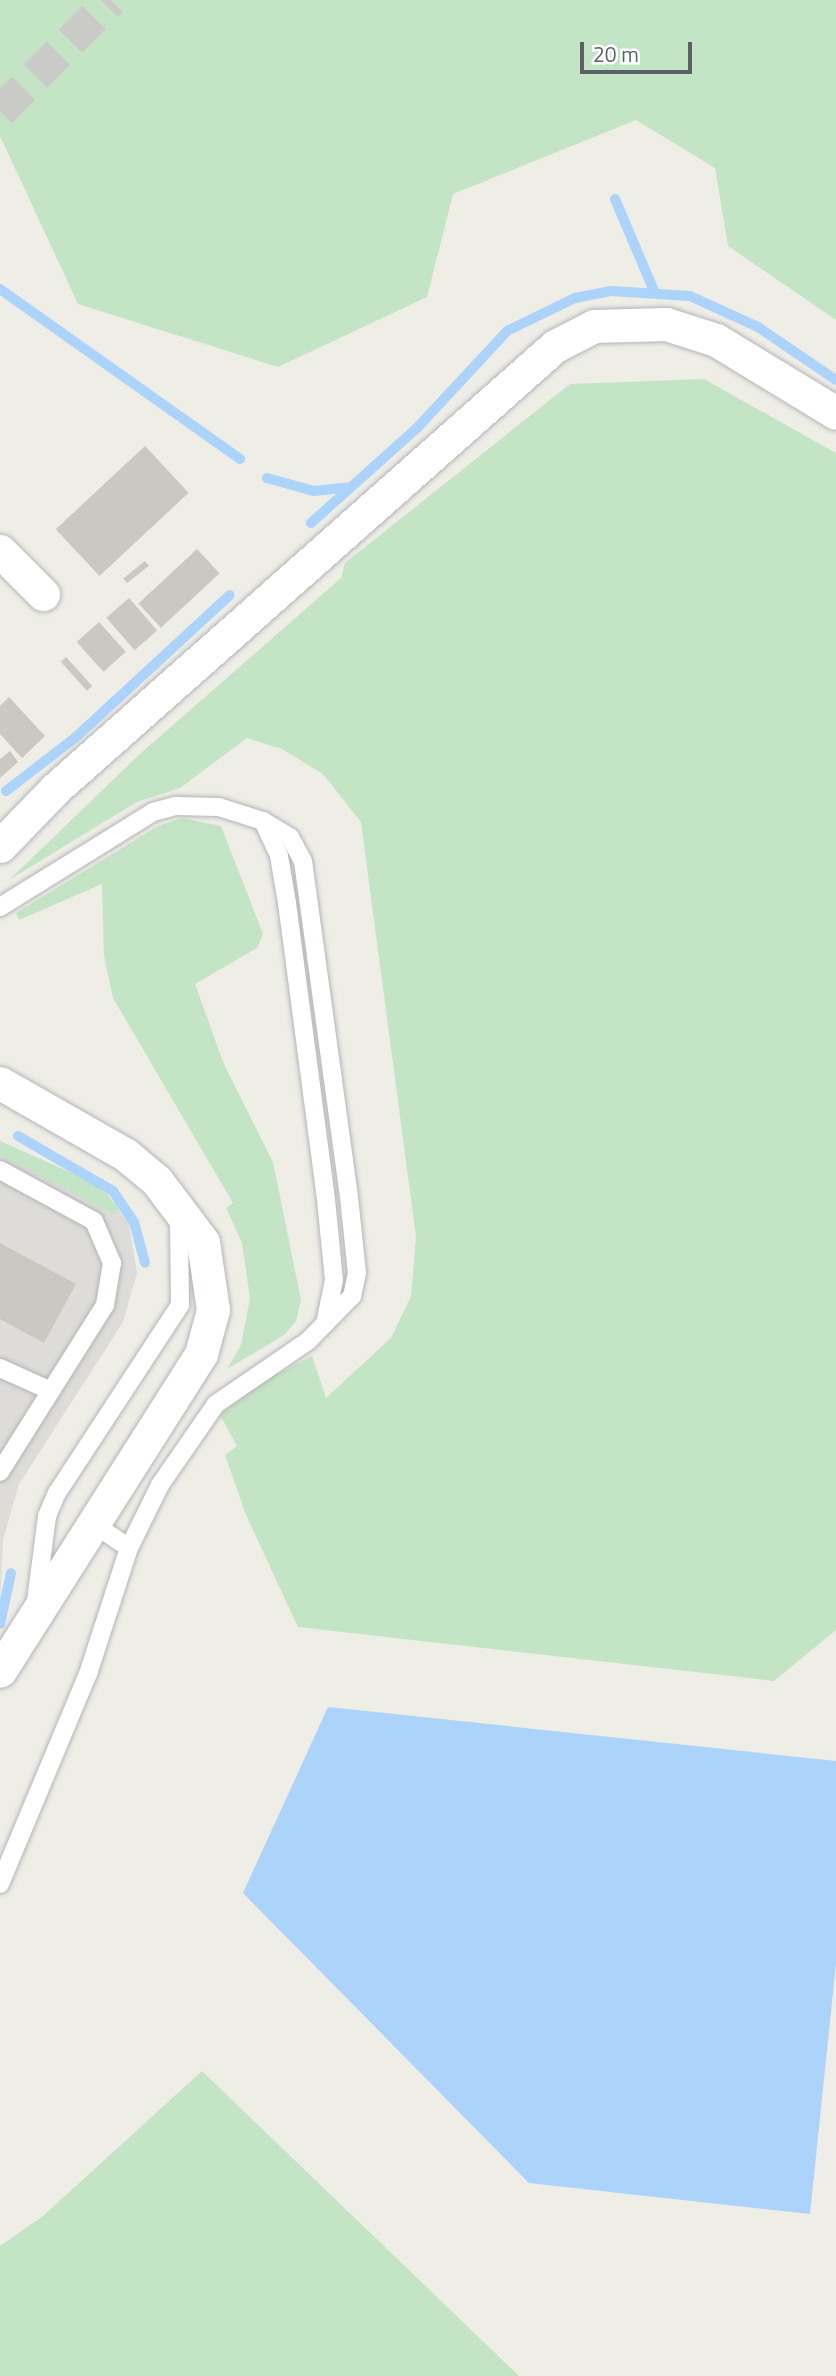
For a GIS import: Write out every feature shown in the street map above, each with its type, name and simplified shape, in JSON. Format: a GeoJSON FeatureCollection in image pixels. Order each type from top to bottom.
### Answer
{"type":"FeatureCollection","features":[{"type":"Feature","properties":{"kind":"street"},"geometry":{"type":"LineString","coordinates":[[0,846],[55,789],[555,346],[594,326],[666,324],[716,340],[836,413]]}},
{"type":"Feature","properties":{"kind":"street"},"geometry":{"type":"LineString","coordinates":[[0,551],[43,594]]}},
{"type":"Feature","properties":{"kind":"street"},"geometry":{"type":"LineString","coordinates":[[0,1083],[126,1156],[177,1204],[203,1241],[212,1272],[210,1321],[201,1354],[0,1671]]}},
{"type":"Feature","properties":{"kind":"lane"},"geometry":{"type":"LineString","coordinates":[[0,907],[153,812],[199,804],[263,821],[279,856],[287,903],[334,1280],[324,1327],[216,1405],[160,1485],[130,1548],[88,1674],[0,1884]]}},
{"type":"Feature","properties":{"kind":"lane"},"geometry":{"type":"LineString","coordinates":[[0,1170],[94,1221],[112,1263],[105,1305],[49,1390],[0,1472]]}},
{"type":"Feature","properties":{"kind":"lane"},"geometry":{"type":"LineString","coordinates":[[34,1616],[47,1516],[57,1493],[180,1305],[177,1204]]}},
{"type":"Feature","properties":{"kind":"lane"},"geometry":{"type":"LineString","coordinates":[[0,1368],[49,1390]]}},
{"type":"Feature","properties":{"kind":"lane"},"geometry":{"type":"LineString","coordinates":[[94,1524],[130,1548]]}},
{"type":"Feature","properties":{"kind":"shaded area"},"geometry":{"type":"Polygon","coordinates":[[[0,1141],[107,1193],[129,1224],[137,1273],[123,1322],[19,1484],[3,1540],[0,1602],[0,1141]]]}},
{"type":"Feature","properties":{"kind":"green space"},"geometry":{"type":"Polygon","coordinates":[[[0,0],[836,0],[836,320],[728,246],[715,168],[636,120],[453,194],[427,297],[278,367],[78,304],[0,136],[0,0]]]}},
{"type":"Feature","properties":{"kind":"green space"},"geometry":{"type":"Polygon","coordinates":[[[704,379],[836,453],[836,1630],[774,1681],[298,1627],[246,1515],[225,1455],[237,1446],[220,1415],[252,1387],[312,1356],[326,1398],[391,1338],[411,1296],[416,1237],[361,822],[323,774],[282,749],[247,738],[180,788],[137,802],[9,880],[141,753],[341,578],[345,563],[570,384],[704,379]]]}},
{"type":"Feature","properties":{"kind":"green space"},"geometry":{"type":"Polygon","coordinates":[[[181,818],[221,826],[263,934],[257,948],[195,984],[223,1062],[273,1162],[301,1300],[296,1321],[284,1335],[227,1369],[241,1345],[250,1298],[242,1243],[226,1208],[233,1203],[113,998],[104,956],[102,884],[19,920],[16,913],[158,826],[181,818]]]}},
{"type":"Feature","properties":{"kind":"green space"},"geometry":{"type":"Polygon","coordinates":[[[0,1141],[92,1182],[120,1208],[114,1214],[0,1155],[0,1141]]]}},
{"type":"Feature","properties":{"kind":"green space"},"geometry":{"type":"Polygon","coordinates":[[[202,2071],[519,2376],[0,2376],[0,2246],[43,2216],[202,2071]]]}},
{"type":"Feature","properties":{"kind":"water"},"geometry":{"type":"Polygon","coordinates":[[[328,1707],[836,1761],[836,1963],[810,2214],[529,2183],[243,1893],[328,1707]]]}},
{"type":"Feature","properties":{"kind":"building"},"geometry":{"type":"Polygon","coordinates":[[[145,446],[189,493],[99,576],[56,529],[145,446]]]}},
{"type":"Feature","properties":{"kind":"building"},"geometry":{"type":"Polygon","coordinates":[[[197,549],[220,573],[161,628],[138,604],[197,549]]]}},
{"type":"Feature","properties":{"kind":"building"},"geometry":{"type":"Polygon","coordinates":[[[145,561],[149,566],[127,583],[123,579],[145,561]]]}},
{"type":"Feature","properties":{"kind":"building"},"geometry":{"type":"Polygon","coordinates":[[[129,598],[157,630],[135,650],[106,618],[129,598]]]}},
{"type":"Feature","properties":{"kind":"building"},"geometry":{"type":"Polygon","coordinates":[[[99,622],[126,652],[103,672],[77,642],[99,622]]]}},
{"type":"Feature","properties":{"kind":"building"},"geometry":{"type":"Polygon","coordinates":[[[66,657],[92,686],[87,691],[61,662],[66,657]]]}},
{"type":"Feature","properties":{"kind":"building"},"geometry":{"type":"Polygon","coordinates":[[[9,697],[45,736],[22,758],[0,734],[0,706],[9,697]]]}},
{"type":"Feature","properties":{"kind":"building"},"geometry":{"type":"Polygon","coordinates":[[[10,751],[18,762],[0,778],[0,759],[10,751]]]}},
{"type":"Feature","properties":{"kind":"building"},"geometry":{"type":"Polygon","coordinates":[[[0,1243],[76,1284],[44,1343],[0,1319],[0,1243]]]}},
{"type":"Feature","properties":{"kind":"waterway"},"geometry":{"type":"LineString","coordinates":[[615,199],[654,291]]}},
{"type":"Feature","properties":{"kind":"waterway"},"geometry":{"type":"LineString","coordinates":[[0,289],[240,459]]}},
{"type":"Feature","properties":{"kind":"waterway"},"geometry":{"type":"LineString","coordinates":[[311,523],[417,428],[507,331],[575,298],[611,291],[690,296],[758,327],[836,380]]}},
{"type":"Feature","properties":{"kind":"waterway"},"geometry":{"type":"LineString","coordinates":[[267,478],[314,491],[350,487]]}},
{"type":"Feature","properties":{"kind":"waterway"},"geometry":{"type":"LineString","coordinates":[[6,791],[76,737],[230,595]]}},
{"type":"Feature","properties":{"kind":"waterway"},"geometry":{"type":"LineString","coordinates":[[18,1136],[113,1191],[134,1222],[145,1263]]}},
{"type":"Feature","properties":{"kind":"waterway"},"geometry":{"type":"LineString","coordinates":[[0,1624],[11,1573]]}},
{"type":"Feature","properties":{"kind":"tunnel"},"geometry":{"type":"LineString","coordinates":[[0,111],[111,0]]}}]}
